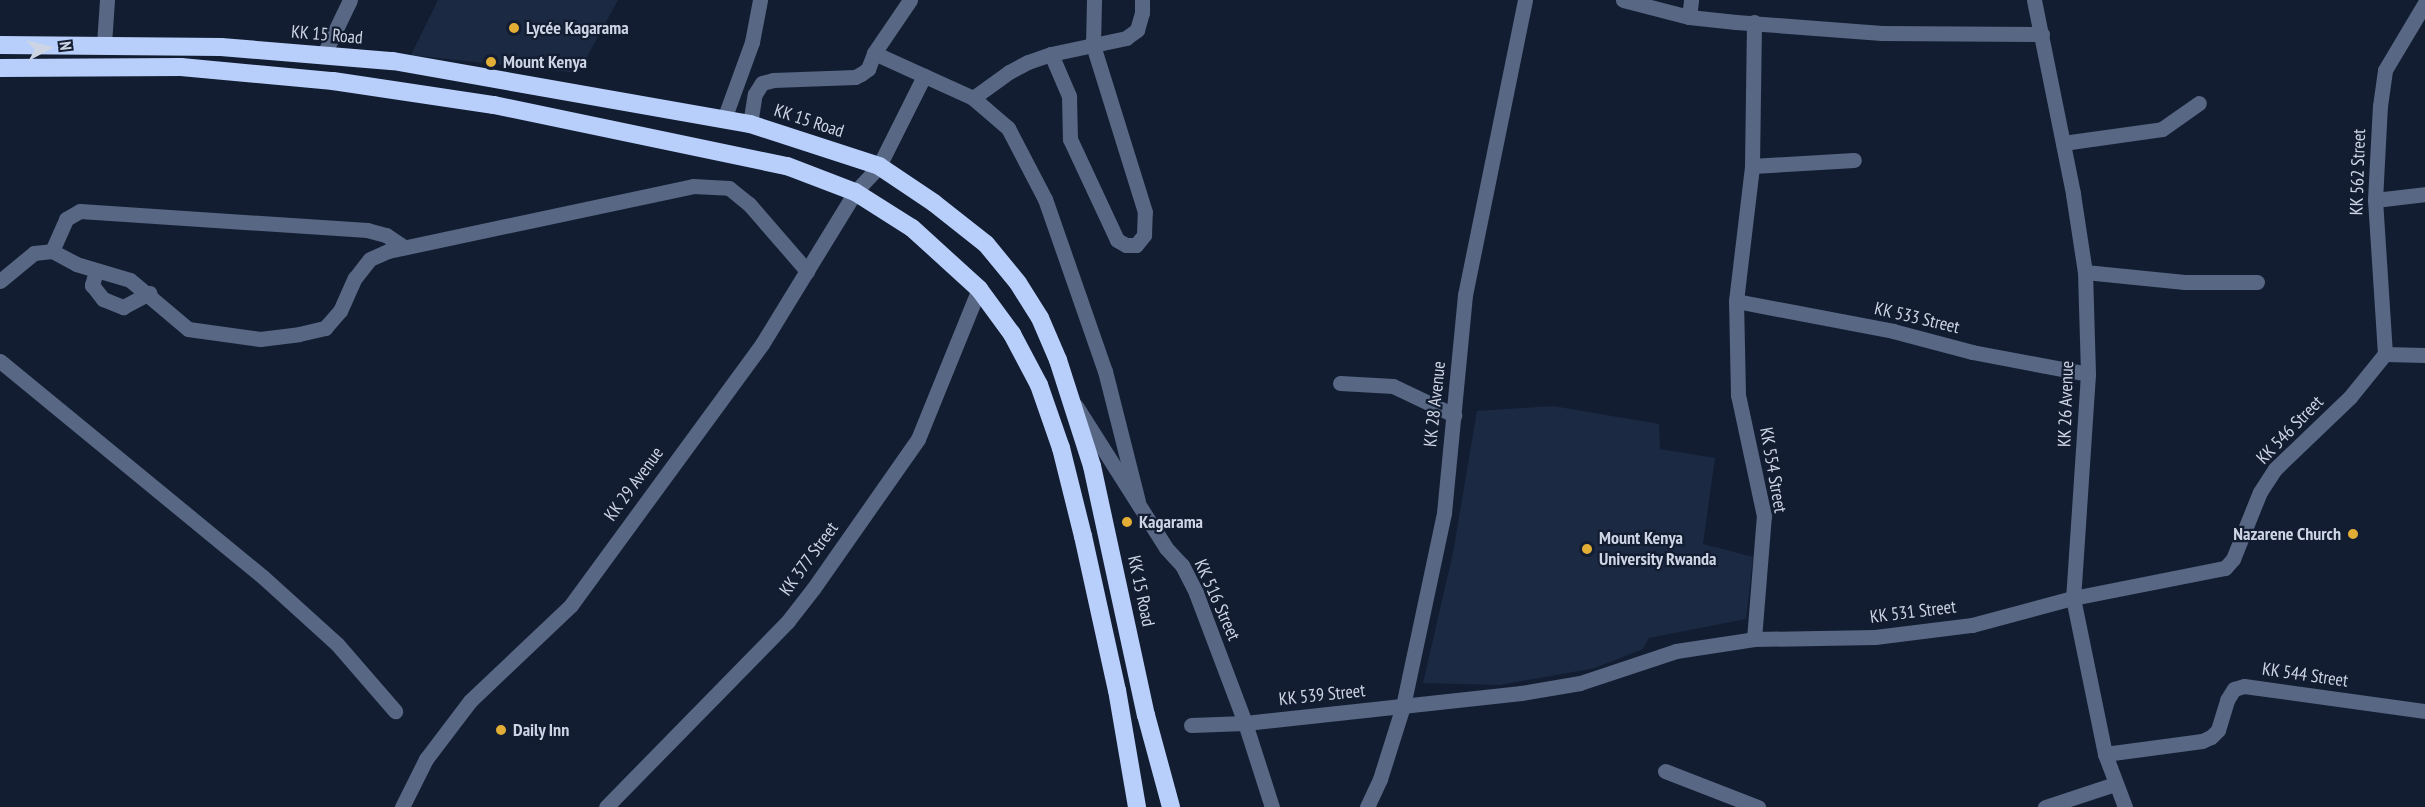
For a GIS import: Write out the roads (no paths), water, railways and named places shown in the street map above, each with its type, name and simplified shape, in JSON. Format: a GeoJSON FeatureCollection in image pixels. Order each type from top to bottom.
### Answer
{"type":"FeatureCollection","features":[{"type":"Feature","properties":{"kind":"highway","name":"KK 15 Road"},"geometry":{"type":"LineString","coordinates":[[0,45],[104,44],[221,47],[393,61],[750,124],[879,166],[934,203],[986,244],[1018,283],[1040,318],[1071,397],[1092,466],[1146,715],[1171,807]]}},
{"type":"Feature","properties":{"kind":"highway"},"geometry":{"type":"LineString","coordinates":[[0,68],[181,68],[333,81],[494,105],[787,166],[855,192],[912,228],[979,289],[1012,334],[1039,385],[1061,448],[1117,690],[1137,807]]}},
{"type":"Feature","properties":{"kind":"street"},"geometry":{"type":"LineString","coordinates":[[104,44],[107,0]]}},
{"type":"Feature","properties":{"kind":"street"},"geometry":{"type":"LineString","coordinates":[[323,56],[350,0]]}},
{"type":"Feature","properties":{"kind":"street"},"geometry":{"type":"LineString","coordinates":[[724,119],[752,42],[760,0]]}},
{"type":"Feature","properties":{"kind":"street"},"geometry":{"type":"LineString","coordinates":[[750,124],[755,94],[762,83],[772,80],[855,77],[867,69],[874,52],[910,0]]}},
{"type":"Feature","properties":{"kind":"street"},"geometry":{"type":"LineString","coordinates":[[1051,54],[1069,96],[1070,139],[1117,240],[1126,245],[1136,244],[1144,235],[1145,212],[1093,45],[1094,0]]}},
{"type":"Feature","properties":{"kind":"street"},"geometry":{"type":"LineString","coordinates":[[973,98],[1009,72],[1051,54],[1126,38],[1137,30],[1142,13],[1142,0]]}},
{"type":"Feature","properties":{"kind":"street","name":"KK 28 Avenue"},"geometry":{"type":"LineString","coordinates":[[1367,807],[1380,779],[1403,706],[1444,513],[1465,295],[1525,0]]}},
{"type":"Feature","properties":{"kind":"street"},"geometry":{"type":"LineString","coordinates":[[1623,0],[1689,17],[1882,33],[2042,34]]}},
{"type":"Feature","properties":{"kind":"street"},"geometry":{"type":"LineString","coordinates":[[1689,17],[1691,0]]}},
{"type":"Feature","properties":{"kind":"street","name":"KK 26 Avenue"},"geometry":{"type":"LineString","coordinates":[[2034,0],[2063,143],[2085,272],[2088,374],[2073,598],[2105,754],[2125,807]]}},
{"type":"Feature","properties":{"kind":"street","name":"KK 562 Street"},"geometry":{"type":"LineString","coordinates":[[2385,354],[2375,200],[2380,106],[2385,70],[2425,3]]}},
{"type":"Feature","properties":{"kind":"street","name":"KK 554 Street"},"geometry":{"type":"LineString","coordinates":[[1754,22],[1752,166],[1736,301],[1738,395],[1764,516],[1754,639]]}},
{"type":"Feature","properties":{"kind":"street"},"geometry":{"type":"LineString","coordinates":[[874,52],[973,98],[1008,128],[1046,199],[1105,371],[1138,501]]}},
{"type":"Feature","properties":{"kind":"street","name":"KK 29 Avenue"},"geometry":{"type":"LineString","coordinates":[[402,807],[426,759],[470,701],[571,605],[762,344],[855,192],[879,166],[924,76]]}},
{"type":"Feature","properties":{"kind":"street"},"geometry":{"type":"LineString","coordinates":[[2063,143],[2163,129],[2199,103]]}},
{"type":"Feature","properties":{"kind":"street"},"geometry":{"type":"LineString","coordinates":[[1752,166],[1854,160]]}},
{"type":"Feature","properties":{"kind":"street"},"geometry":{"type":"LineString","coordinates":[[0,281],[34,254],[52,251],[76,264],[130,280],[149,293],[188,329],[260,339],[299,334],[325,328],[340,311],[355,278],[370,259],[404,247],[567,215],[693,186],[729,188],[749,204],[807,271]]}},
{"type":"Feature","properties":{"kind":"street"},"geometry":{"type":"LineString","coordinates":[[2375,200],[2425,194]]}},
{"type":"Feature","properties":{"kind":"street"},"geometry":{"type":"LineString","coordinates":[[52,251],[66,219],[80,211],[367,230],[386,235],[404,247]]}},
{"type":"Feature","properties":{"kind":"street"},"geometry":{"type":"LineString","coordinates":[[96,271],[92,285],[103,299],[123,307],[149,293]]}},
{"type":"Feature","properties":{"kind":"street"},"geometry":{"type":"LineString","coordinates":[[2085,272],[2185,282],[2257,282]]}},
{"type":"Feature","properties":{"kind":"street","name":"KK 377 Street"},"geometry":{"type":"LineString","coordinates":[[606,807],[788,621],[813,589],[918,439],[979,289]]}},
{"type":"Feature","properties":{"kind":"street","name":"KK 533 Street"},"geometry":{"type":"LineString","coordinates":[[1736,301],[1893,331],[1972,352],[2088,374]]}},
{"type":"Feature","properties":{"kind":"street"},"geometry":{"type":"LineString","coordinates":[[2385,354],[2425,355]]}},
{"type":"Feature","properties":{"kind":"street","name":"KK 546 Street"},"geometry":{"type":"LineString","coordinates":[[2073,598],[2225,568],[2233,559],[2260,492],[2275,469],[2350,397],[2385,354]]}},
{"type":"Feature","properties":{"kind":"street"},"geometry":{"type":"LineString","coordinates":[[0,361],[263,577],[337,644],[395,711]]}},
{"type":"Feature","properties":{"kind":"street"},"geometry":{"type":"LineString","coordinates":[[1340,383],[1393,386],[1454,415]]}},
{"type":"Feature","properties":{"kind":"street","name":"KK 516 Street"},"geometry":{"type":"LineString","coordinates":[[1071,397],[1166,548],[1182,565],[1191,583],[1245,723],[1272,807]]}},
{"type":"Feature","properties":{"kind":"street","name":"KK 531 Street"},"geometry":{"type":"LineString","coordinates":[[1754,639],[1875,637],[1918,632],[1972,625],[2073,598]]}},
{"type":"Feature","properties":{"kind":"street"},"geometry":{"type":"LineString","coordinates":[[1403,706],[1580,683],[1676,651],[1754,639]]}},
{"type":"Feature","properties":{"kind":"street","name":"KK 544 Street"},"geometry":{"type":"LineString","coordinates":[[2105,754],[2202,741],[2211,737],[2218,730],[2227,700],[2234,689],[2244,686],[2425,711]]}},
{"type":"Feature","properties":{"kind":"street","name":"KK 539 Street"},"geometry":{"type":"LineString","coordinates":[[1191,725],[1245,723],[1403,706]]}},
{"type":"Feature","properties":{"kind":"street"},"geometry":{"type":"LineString","coordinates":[[1665,771],[1758,807]]}},
{"type":"Feature","properties":{"kind":"street"},"geometry":{"type":"LineString","coordinates":[[2045,807],[2115,784]]}},
{"type":"Feature","properties":{"kind":"place","name":"Lycée Kagarama"},"geometry":{"type":"Point","coordinates":[514,28]}},
{"type":"Feature","properties":{"kind":"place","name":"Mount Kenya"},"geometry":{"type":"Point","coordinates":[491,62]}},
{"type":"Feature","properties":{"kind":"place","name":"Kagarama"},"geometry":{"type":"Point","coordinates":[1127,522]}},
{"type":"Feature","properties":{"kind":"place","name":"Nazarene Church"},"geometry":{"type":"Point","coordinates":[2353,534]}},
{"type":"Feature","properties":{"kind":"place","name":"Mount Kenya University Rwanda"},"geometry":{"type":"Point","coordinates":[1587,549]}},
{"type":"Feature","properties":{"kind":"place","name":"Daily Inn"},"geometry":{"type":"Point","coordinates":[501,730]}}]}
